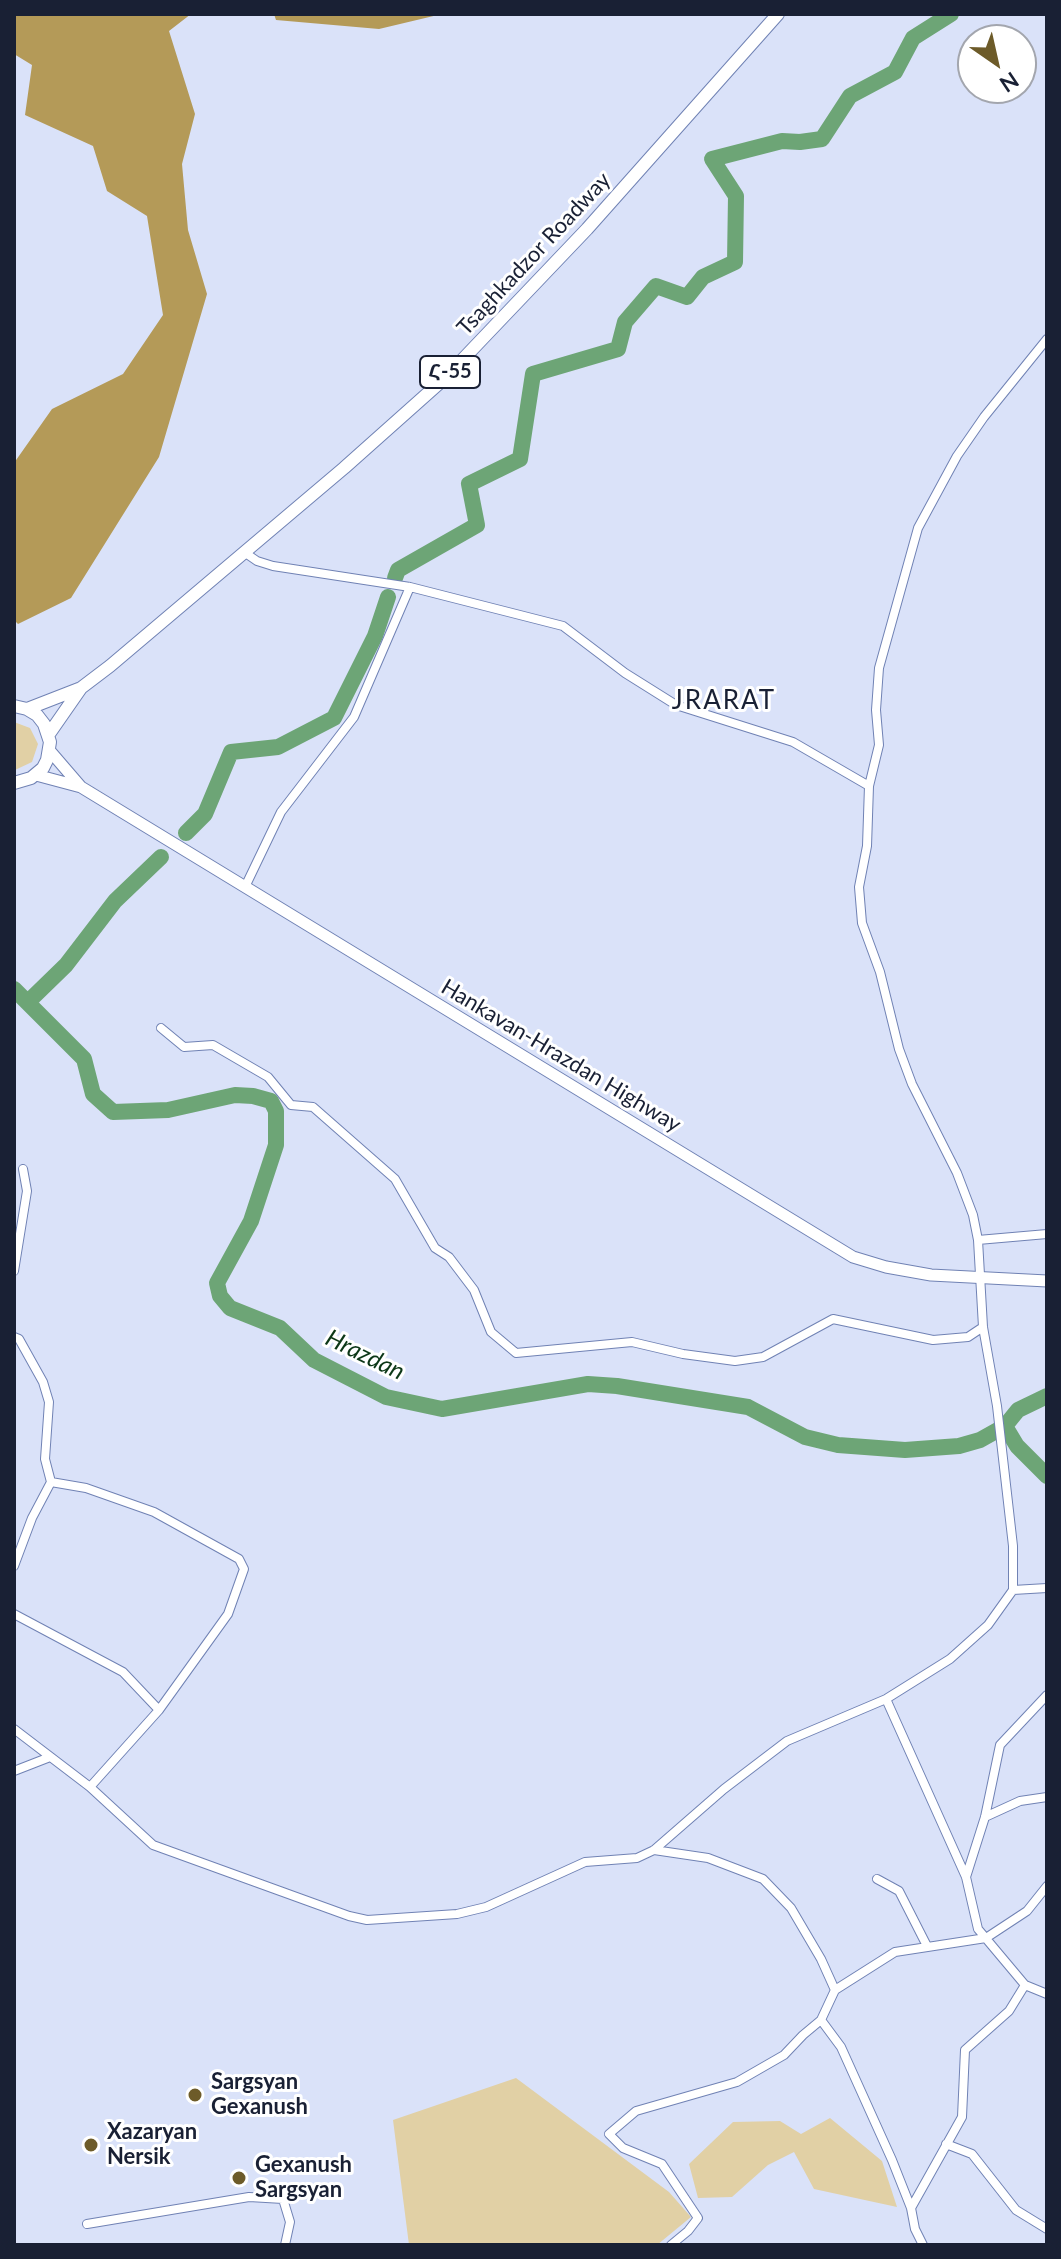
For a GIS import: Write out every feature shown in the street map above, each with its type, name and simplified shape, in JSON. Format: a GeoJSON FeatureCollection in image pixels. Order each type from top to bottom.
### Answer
{"type":"FeatureCollection","features":[{"type":"Feature","properties":{"kind":"main road","name":"Tsaghkadzor Roadway"},"geometry":{"type":"LineString","coordinates":[[49,734],[81,688],[445,378],[587,229],[778,14]]}},
{"type":"Feature","properties":{"kind":"main road","name":"Tsaghkadzor Roadway"},"geometry":{"type":"LineString","coordinates":[[20,708],[81,688]]}},
{"type":"Feature","properties":{"kind":"main road","name":"Հ-55"},"geometry":{"type":"LineString","coordinates":[[20,708],[37,715],[49,734]]}},
{"type":"Feature","properties":{"kind":"main road"},"geometry":{"type":"LineString","coordinates":[[14,783],[36,775],[43,768],[50,751],[49,734]]}},
{"type":"Feature","properties":{"kind":"main road","name":"Hankavan-Hrazdan Highway"},"geometry":{"type":"LineString","coordinates":[[50,751],[81,787]]}},
{"type":"Feature","properties":{"kind":"main road","name":"Hankavan-Hrazdan Highway"},"geometry":{"type":"LineString","coordinates":[[36,775],[81,787],[853,1257],[931,1275],[1047,1281]]}},
{"type":"Feature","properties":{"kind":"street"},"geometry":{"type":"LineString","coordinates":[[14,1729],[90,1787],[153,1845],[349,1916],[367,1920],[457,1914],[486,1907],[585,1862],[637,1858],[654,1850],[724,1789],[787,1741],[886,1699],[950,1659],[988,1625],[1013,1590],[1013,1546],[997,1406],[983,1327],[978,1240],[973,1215],[957,1173],[912,1084],[899,1049],[880,972],[862,923],[859,887],[867,846],[869,786],[879,745],[876,710],[879,668],[918,528],[957,456],[1047,339]]}},
{"type":"Feature","properties":{"kind":"street"},"geometry":{"type":"LineString","coordinates":[[244,552],[257,561],[273,566],[410,587],[563,626],[625,673],[676,705],[793,742],[869,786]]}},
{"type":"Feature","properties":{"kind":"street"},"geometry":{"type":"LineString","coordinates":[[245,887],[281,812],[354,717],[410,587]]}},
{"type":"Feature","properties":{"kind":"street"},"geometry":{"type":"LineString","coordinates":[[161,1028],[184,1047],[213,1045],[268,1077],[291,1105],[313,1107],[395,1179],[435,1248],[449,1257],[474,1290],[491,1332],[516,1353],[632,1342],[683,1354],[735,1361],[763,1357],[833,1319],[933,1340],[968,1337],[983,1327]]}},
{"type":"Feature","properties":{"kind":"street"},"geometry":{"type":"LineString","coordinates":[[14,1271],[27,1191],[23,1169]]}},
{"type":"Feature","properties":{"kind":"street"},"geometry":{"type":"LineString","coordinates":[[978,1240],[1047,1234]]}},
{"type":"Feature","properties":{"kind":"street"},"geometry":{"type":"LineString","coordinates":[[14,1337],[19,1339],[43,1382],[49,1402],[45,1459],[51,1482],[32,1518],[14,1566]]}},
{"type":"Feature","properties":{"kind":"street"},"geometry":{"type":"LineString","coordinates":[[51,1482],[86,1488],[154,1512],[239,1559],[244,1569],[228,1614],[159,1710],[90,1787]]}},
{"type":"Feature","properties":{"kind":"street"},"geometry":{"type":"LineString","coordinates":[[1013,1590],[1047,1588]]}},
{"type":"Feature","properties":{"kind":"street"},"geometry":{"type":"LineString","coordinates":[[14,1614],[123,1672],[159,1710]]}},
{"type":"Feature","properties":{"kind":"street"},"geometry":{"type":"LineString","coordinates":[[966,1877],[985,1817],[1000,1745],[1047,1695]]}},
{"type":"Feature","properties":{"kind":"street"},"geometry":{"type":"LineString","coordinates":[[886,1699],[966,1877],[978,1929],[1025,1985],[1047,1994]]}},
{"type":"Feature","properties":{"kind":"street"},"geometry":{"type":"LineString","coordinates":[[14,1771],[50,1757]]}},
{"type":"Feature","properties":{"kind":"street"},"geometry":{"type":"LineString","coordinates":[[985,1817],[1020,1801],[1047,1797]]}},
{"type":"Feature","properties":{"kind":"street"},"geometry":{"type":"LineString","coordinates":[[654,1850],[708,1858],[763,1879],[791,1908],[835,1990]]}},
{"type":"Feature","properties":{"kind":"street"},"geometry":{"type":"LineString","coordinates":[[877,1879],[899,1891],[927,1946]]}},
{"type":"Feature","properties":{"kind":"street"},"geometry":{"type":"LineString","coordinates":[[671,2245],[698,2218],[662,2164],[623,2148],[609,2134],[636,2111],[737,2082],[784,2055],[821,2020],[835,1990],[895,1952],[986,1938],[1027,1911],[1047,1886]]}},
{"type":"Feature","properties":{"kind":"street"},"geometry":{"type":"LineString","coordinates":[[911,2208],[962,2117],[965,2050],[1009,2011],[1025,1985]]}},
{"type":"Feature","properties":{"kind":"street"},"geometry":{"type":"LineString","coordinates":[[821,2020],[841,2047],[911,2208],[915,2229],[923,2245]]}},
{"type":"Feature","properties":{"kind":"street"},"geometry":{"type":"LineString","coordinates":[[946,2144],[972,2154],[1016,2210],[1047,2229]]}},
{"type":"Feature","properties":{"kind":"street"},"geometry":{"type":"LineString","coordinates":[[87,2224],[236,2199],[283,2199],[290,2222],[285,2245]]}},
{"type":"Feature","properties":{"kind":"shaded area"},"geometry":{"type":"Polygon","coordinates":[[[14,14],[191,14],[169,31],[195,114],[182,164],[188,230],[207,294],[159,457],[71,598],[18,624],[14,620],[14,463],[52,409],[123,374],[163,315],[147,216],[107,191],[93,146],[25,115],[32,65],[14,54],[14,14]]]}},
{"type":"Feature","properties":{"kind":"shaded area"},"geometry":{"type":"Polygon","coordinates":[[[274,14],[442,14],[379,29],[276,20],[274,14]]]}},
{"type":"Feature","properties":{"kind":"shaded area"},"geometry":{"type":"Polygon","coordinates":[[[14,722],[30,728],[38,744],[32,762],[15,770],[14,722]]]}},
{"type":"Feature","properties":{"kind":"shaded area"},"geometry":{"type":"Polygon","coordinates":[[[516,2078],[669,2192],[691,2217],[657,2245],[409,2245],[393,2120],[516,2078]]]}},
{"type":"Feature","properties":{"kind":"shaded area"},"geometry":{"type":"Polygon","coordinates":[[[830,2118],[882,2161],[897,2207],[814,2189],[794,2152],[768,2165],[732,2197],[698,2198],[689,2164],[733,2122],[780,2121],[801,2134],[830,2118]]]}},
{"type":"Feature","properties":{"kind":"waterway"},"geometry":{"type":"LineString","coordinates":[[395,578],[398,570],[477,525],[469,484],[520,459],[533,374],[618,349],[625,322],[656,286],[687,297],[703,277],[735,262],[736,196],[712,159],[782,141],[822,139],[850,96],[895,72],[913,38],[951,14]]}},
{"type":"Feature","properties":{"kind":"waterway"},"geometry":{"type":"LineString","coordinates":[[186,833],[205,814],[231,752],[278,747],[334,718],[375,636],[388,597]]}},
{"type":"Feature","properties":{"kind":"waterway"},"geometry":{"type":"LineString","coordinates":[[29,1001],[66,965],[115,901],[161,857]]}},
{"type":"Feature","properties":{"kind":"waterway","name":"Hrazdan"},"geometry":{"type":"LineString","coordinates":[[14,989],[84,1059],[93,1094],[113,1112],[168,1110],[235,1095],[271,1101],[276,1111],[276,1145],[251,1221],[217,1283],[220,1296],[230,1308],[280,1328],[314,1360],[386,1397],[442,1409],[588,1384],[617,1386],[748,1407],[805,1437],[838,1445],[905,1450],[959,1446],[980,1440],[1005,1426],[1018,1410],[1047,1396]]}},
{"type":"Feature","properties":{"kind":"waterway","name":"Hrazdan"},"geometry":{"type":"LineString","coordinates":[[1005,1426],[1017,1446],[1047,1476]]}},
{"type":"Feature","properties":{"kind":"place","name":"Sargsyan Gexanush"},"geometry":{"type":"Point","coordinates":[195,2095]}},
{"type":"Feature","properties":{"kind":"place","name":"Xazaryan Nersik"},"geometry":{"type":"Point","coordinates":[91,2145]}},
{"type":"Feature","properties":{"kind":"place","name":"Gexanush Sargsyan"},"geometry":{"type":"Point","coordinates":[239,2178]}},
{"type":"Feature","properties":{"kind":"district","name":"JRARAT"},"geometry":{"type":"Point","coordinates":[724,701]}}]}
